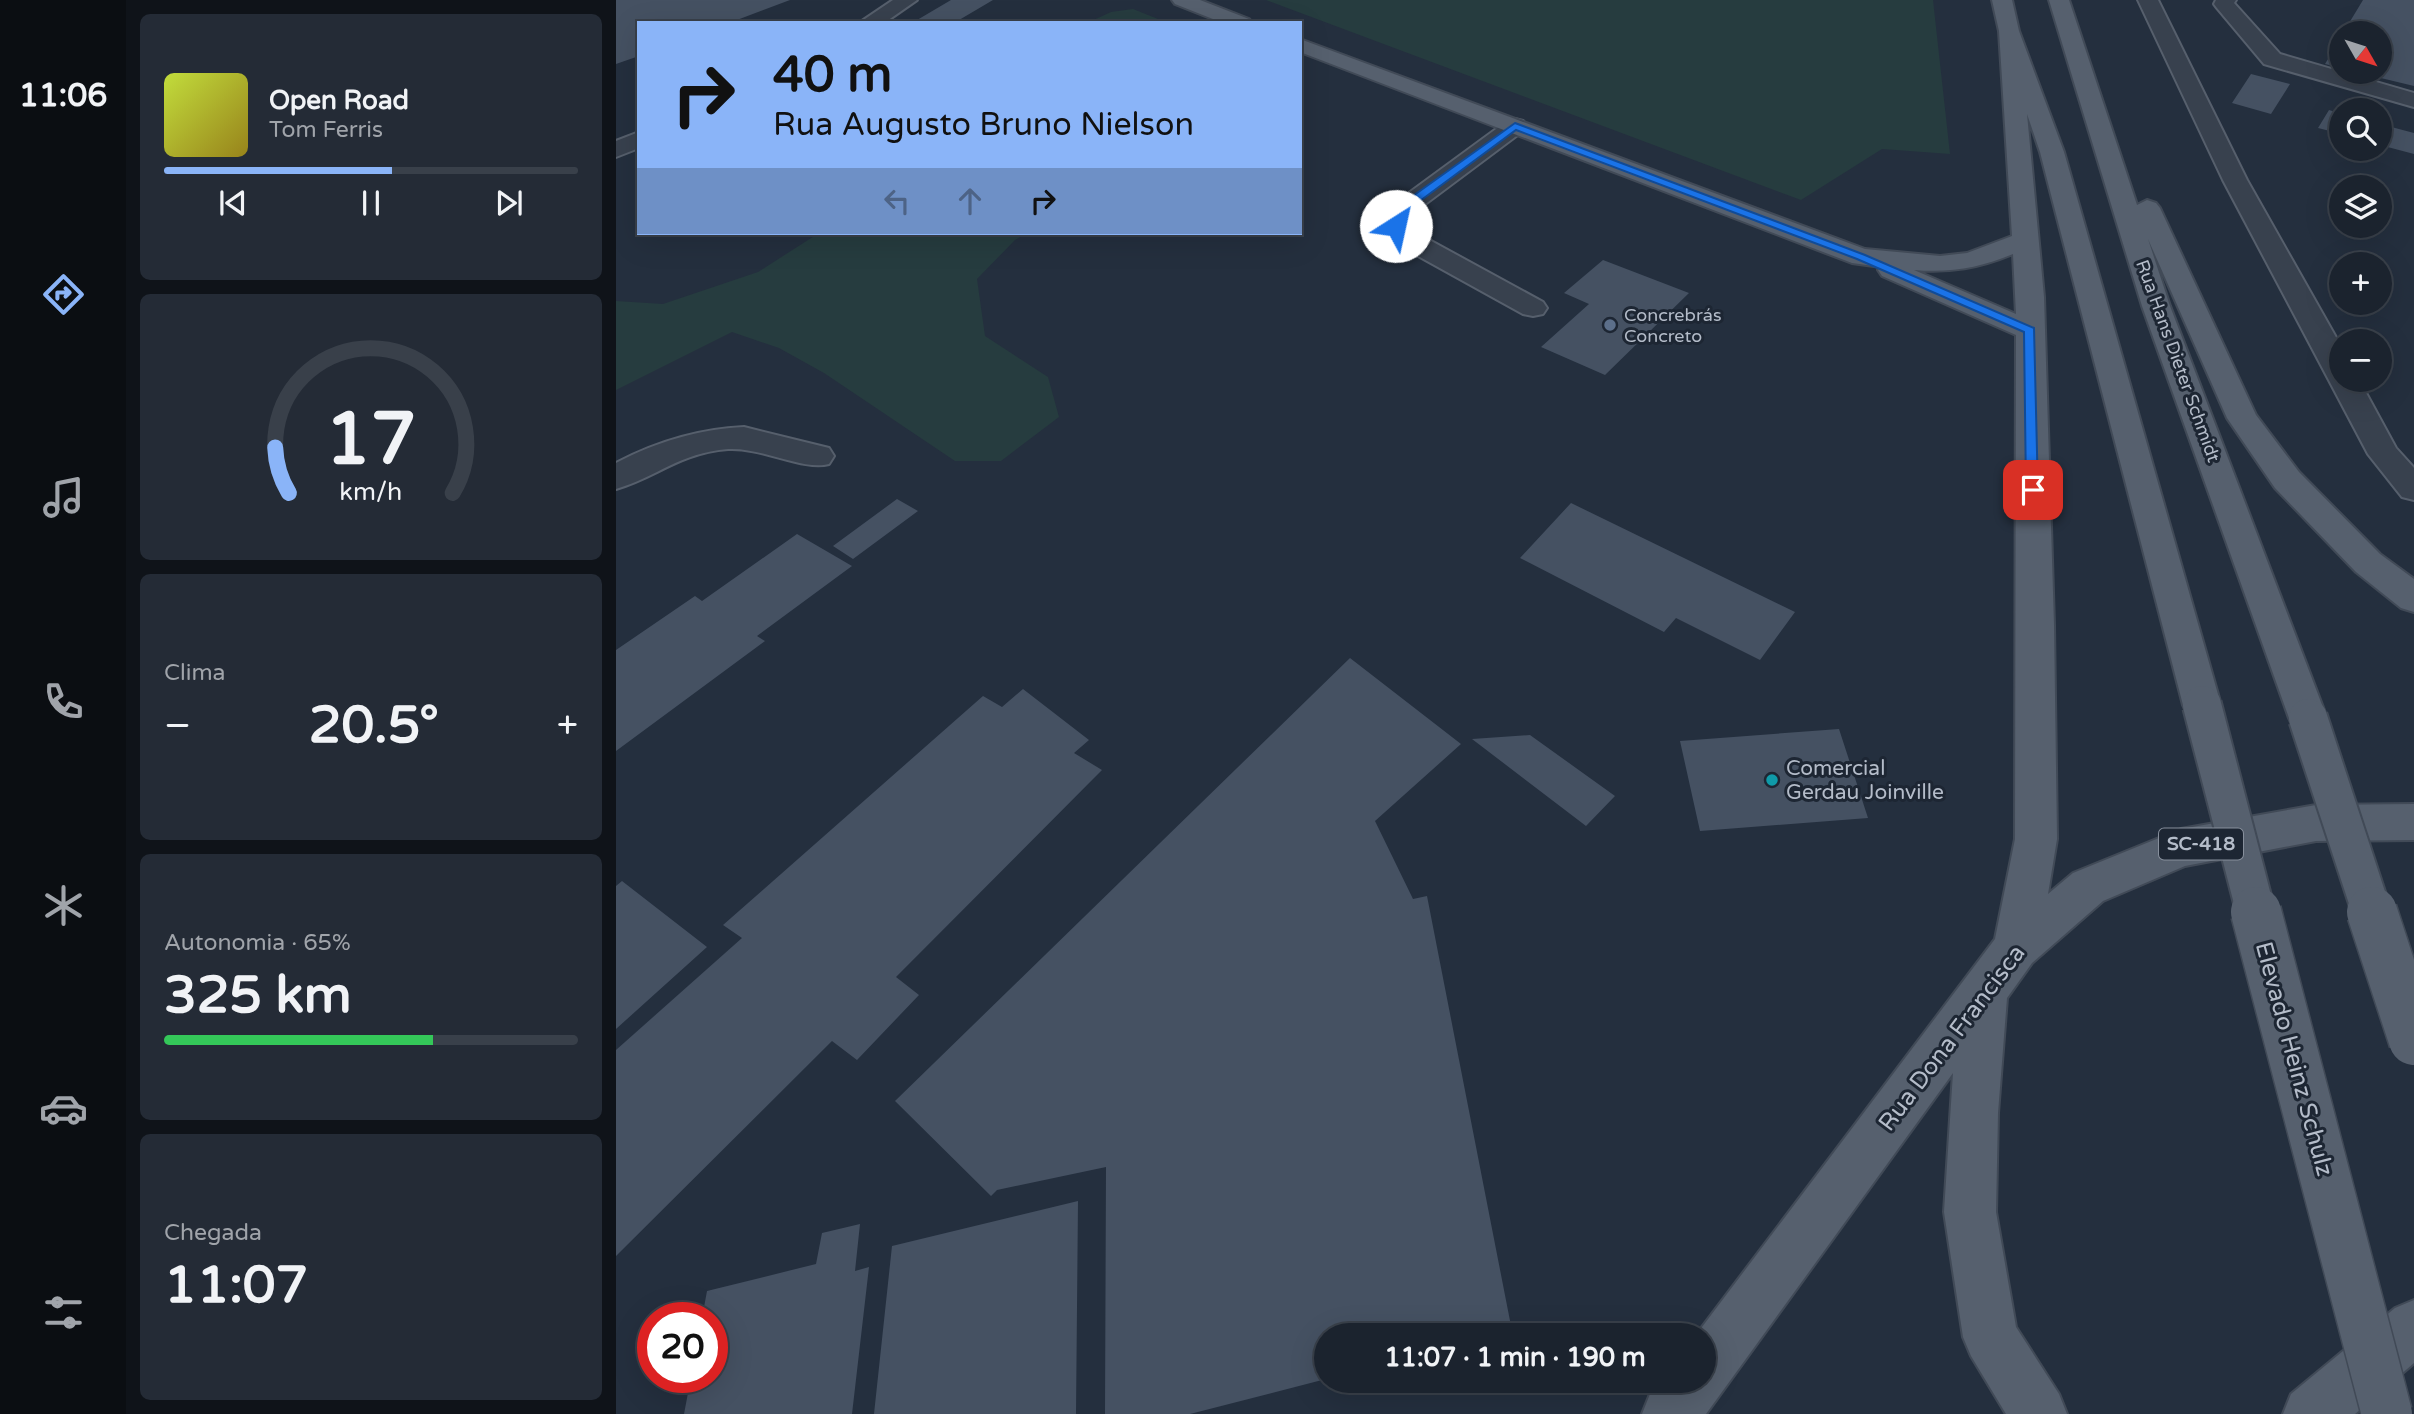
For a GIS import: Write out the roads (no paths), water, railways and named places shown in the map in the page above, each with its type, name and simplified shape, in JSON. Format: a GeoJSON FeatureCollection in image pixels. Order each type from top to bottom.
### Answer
{"type":"FeatureCollection","features":[{"type":"Feature","properties":{"kind":"main road"},"geometry":{"type":"LineString","coordinates":[[1182,0],[1237,21]]}},
{"type":"Feature","properties":{"kind":"main road"},"geometry":{"type":"LineString","coordinates":[[2002,0],[2009,31],[2030,330],[2036,839],[2016,948]]}},
{"type":"Feature","properties":{"kind":"main road","name":"Rua Hans Dieter Schmidt"},"geometry":{"type":"LineString","coordinates":[[2059,0],[2156,306],[2308,718],[2414,1040]]}},
{"type":"Feature","properties":{"kind":"main road","name":"Elevado Heinz Schulz"},"geometry":{"type":"LineString","coordinates":[[2009,31],[2052,152],[2202,705],[2387,1414]]}},
{"type":"Feature","properties":{"kind":"main road"},"geometry":{"type":"LineString","coordinates":[[2070,38],[2242,418],[2287,480],[2368,563],[2414,598]]}},
{"type":"Feature","properties":{"kind":"main road"},"geometry":{"type":"LineString","coordinates":[[1302,46],[1861,257],[2030,330]]}},
{"type":"Feature","properties":{"kind":"main road"},"geometry":{"type":"LineString","coordinates":[[1861,257],[1940,264],[1972,261],[2025,240]]}},
{"type":"Feature","properties":{"kind":"main road","name":"Rua Dona Francisca"},"geometry":{"type":"LineString","coordinates":[[1716,1355],[2016,948],[2088,887],[2181,848],[2316,823],[2414,822]]}},
{"type":"Feature","properties":{"kind":"main road"},"geometry":{"type":"LineString","coordinates":[[1984,994],[1973,1114],[1970,1212],[1990,1338],[2039,1414]]}},
{"type":"Feature","properties":{"kind":"main road"},"geometry":{"type":"LineString","coordinates":[[2311,1414],[2414,1327]]}},
{"type":"Feature","properties":{"kind":"main road"},"geometry":{"type":"LineString","coordinates":[[1670,1414],[1687,1393]]}},
{"type":"Feature","properties":{"kind":"street"},"geometry":{"type":"LineString","coordinates":[[872,21],[907,0]]}},
{"type":"Feature","properties":{"kind":"street"},"geometry":{"type":"LineString","coordinates":[[2148,0],[2235,180],[2329,352]]}},
{"type":"Feature","properties":{"kind":"street"},"geometry":{"type":"LineString","coordinates":[[2226,0],[2224,4],[2272,59],[2414,100]]}},
{"type":"Feature","properties":{"kind":"street"},"geometry":{"type":"LineString","coordinates":[[1515,126],[1400,211],[1396,226],[1399,235],[1533,308]]}},
{"type":"Feature","properties":{"kind":"street"},"geometry":{"type":"LineString","coordinates":[[616,150],[637,140]]}},
{"type":"Feature","properties":{"kind":"street"},"geometry":{"type":"LineString","coordinates":[[2351,392],[2384,454],[2414,489]]}},
{"type":"Feature","properties":{"kind":"street"},"geometry":{"type":"LineString","coordinates":[[616,478],[642,462],[699,442],[747,438],[818,456]]}},
{"type":"Feature","properties":{"kind":"place","name":"Concrebrás Concreto"},"geometry":{"type":"Point","coordinates":[1610,325]}},
{"type":"Feature","properties":{"kind":"place","name":"Comercial Gerdau Joinville"},"geometry":{"type":"Point","coordinates":[1772,780]}}]}
